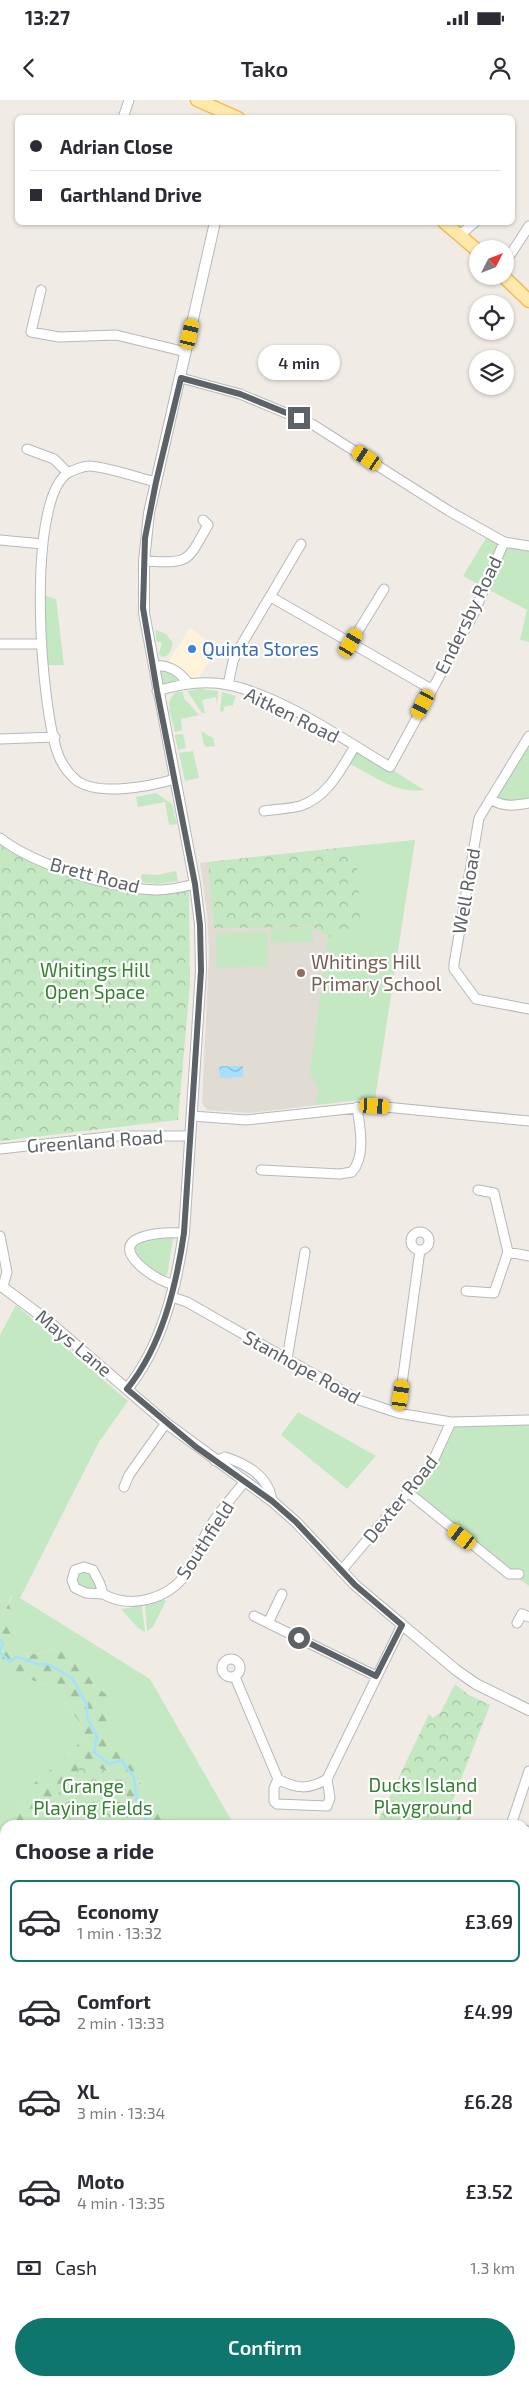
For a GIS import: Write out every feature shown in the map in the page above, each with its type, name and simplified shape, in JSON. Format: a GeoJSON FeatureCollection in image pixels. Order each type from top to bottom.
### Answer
{"type":"FeatureCollection","features":[{"type":"Feature","properties":{"kind":"main road"},"geometry":{"type":"LineString","coordinates":[[205,101],[233,115]]}},
{"type":"Feature","properties":{"kind":"main road"},"geometry":{"type":"LineString","coordinates":[[448,225],[469,243]]}},
{"type":"Feature","properties":{"kind":"main road"},"geometry":{"type":"LineString","coordinates":[[512,285],[529,301]]}},
{"type":"Feature","properties":{"kind":"street"},"geometry":{"type":"LineString","coordinates":[[124,115],[129,100]]}},
{"type":"Feature","properties":{"kind":"street"},"geometry":{"type":"LineString","coordinates":[[127,1389],[146,1360],[172,1297],[184,1233],[201,971],[200,925],[195,884],[157,691],[143,608],[145,538],[214,225]]}},
{"type":"Feature","properties":{"kind":"street"},"geometry":{"type":"LineString","coordinates":[[460,235],[472,225]]}},
{"type":"Feature","properties":{"kind":"street"},"geometry":{"type":"LineString","coordinates":[[514,249],[529,226]]}},
{"type":"Feature","properties":{"kind":"street"},"geometry":{"type":"LineString","coordinates":[[41,290],[30,332],[59,337],[116,335],[186,352]]}},
{"type":"Feature","properties":{"kind":"street"},"geometry":{"type":"LineString","coordinates":[[181,378],[240,394],[312,424],[354,448],[449,512],[504,542],[529,546]]}},
{"type":"Feature","properties":{"kind":"street"},"geometry":{"type":"LineString","coordinates":[[28,449],[54,459],[68,473]]}},
{"type":"Feature","properties":{"kind":"street"},"geometry":{"type":"LineString","coordinates":[[156,482],[89,466],[68,473],[58,482],[51,496],[43,544],[40,644],[55,737],[60,758],[67,771],[78,781],[96,788],[155,785],[175,780]]}},
{"type":"Feature","properties":{"kind":"street"},"geometry":{"type":"LineString","coordinates":[[144,561],[185,560],[192,554],[208,524],[203,520]]}},
{"type":"Feature","properties":{"kind":"street"},"geometry":{"type":"LineString","coordinates":[[0,540],[43,544]]}},
{"type":"Feature","properties":{"kind":"street","name":"Endersby Road"},"geometry":{"type":"LineString","coordinates":[[390,767],[474,613],[504,542]]}},
{"type":"Feature","properties":{"kind":"street"},"geometry":{"type":"LineString","coordinates":[[228,685],[233,661],[300,544]]}},
{"type":"Feature","properties":{"kind":"street"},"geometry":{"type":"LineString","coordinates":[[351,643],[384,589]]}},
{"type":"Feature","properties":{"kind":"street"},"geometry":{"type":"LineString","coordinates":[[271,597],[431,689]]}},
{"type":"Feature","properties":{"kind":"street"},"geometry":{"type":"LineString","coordinates":[[0,644],[40,644]]}},
{"type":"Feature","properties":{"kind":"street"},"geometry":{"type":"LineString","coordinates":[[154,666],[162,665],[179,671],[188,682]]}},
{"type":"Feature","properties":{"kind":"street","name":"Aitken Road"},"geometry":{"type":"LineString","coordinates":[[157,691],[188,682],[228,685],[263,696],[390,767]]}},
{"type":"Feature","properties":{"kind":"street","name":"Well Road"},"geometry":{"type":"LineString","coordinates":[[529,736],[479,818],[454,969],[476,999],[529,1010]]}},
{"type":"Feature","properties":{"kind":"street"},"geometry":{"type":"LineString","coordinates":[[0,739],[55,737]]}},
{"type":"Feature","properties":{"kind":"street"},"geometry":{"type":"LineString","coordinates":[[264,811],[299,806],[313,800],[334,780],[355,746]]}},
{"type":"Feature","properties":{"kind":"street"},"geometry":{"type":"LineString","coordinates":[[490,799],[499,804],[515,806],[529,803]]}},
{"type":"Feature","properties":{"kind":"street","name":"Brett Road"},"geometry":{"type":"LineString","coordinates":[[0,838],[15,849],[38,860],[122,886],[157,890],[195,884]]}},
{"type":"Feature","properties":{"kind":"street"},"geometry":{"type":"LineString","coordinates":[[192,1116],[246,1120],[357,1107],[390,1106],[529,1121]]}},
{"type":"Feature","properties":{"kind":"street"},"geometry":{"type":"LineString","coordinates":[[261,1170],[340,1174],[352,1172],[358,1165],[361,1133],[357,1107]]}},
{"type":"Feature","properties":{"kind":"street","name":"Greenland Road"},"geometry":{"type":"LineString","coordinates":[[0,1150],[116,1136],[190,1136]]}},
{"type":"Feature","properties":{"kind":"street"},"geometry":{"type":"LineString","coordinates":[[466,1291],[494,1293],[508,1252],[497,1198],[494,1193],[478,1190]]}},
{"type":"Feature","properties":{"kind":"street"},"geometry":{"type":"LineString","coordinates":[[174,1285],[156,1278],[134,1260],[130,1247],[140,1236],[168,1232],[184,1233]]}},
{"type":"Feature","properties":{"kind":"street"},"geometry":{"type":"LineString","coordinates":[[0,1236],[7,1272],[7,1278],[2,1286]]}},
{"type":"Feature","properties":{"kind":"street"},"geometry":{"type":"LineString","coordinates":[[398,1413],[420,1250]]}},
{"type":"Feature","properties":{"kind":"street"},"geometry":{"type":"LineString","coordinates":[[287,1359],[305,1252]]}},
{"type":"Feature","properties":{"kind":"street"},"geometry":{"type":"LineString","coordinates":[[508,1252],[529,1256]]}},
{"type":"Feature","properties":{"kind":"street","name":"Mays Lane"},"geometry":{"type":"LineString","coordinates":[[2,1286],[41,1316],[166,1423],[215,1461],[246,1480],[272,1501],[296,1522],[341,1570],[402,1625],[468,1678],[529,1710]]}},
{"type":"Feature","properties":{"kind":"street","name":"Stanhope Road"},"geometry":{"type":"LineString","coordinates":[[172,1297],[187,1302],[359,1400],[398,1413],[451,1422],[529,1420]]}},
{"type":"Feature","properties":{"kind":"street","name":"Dexter Road"},"geometry":{"type":"LineString","coordinates":[[341,1570],[409,1493],[432,1463],[451,1422]]}},
{"type":"Feature","properties":{"kind":"street"},"geometry":{"type":"LineString","coordinates":[[124,1487],[129,1475],[166,1423]]}},
{"type":"Feature","properties":{"kind":"street","name":"Mays Lane"},"geometry":{"type":"LineString","coordinates":[[215,1461],[225,1457],[250,1468],[264,1480],[271,1490],[272,1501]]}},
{"type":"Feature","properties":{"kind":"street","name":"Southfield"},"geometry":{"type":"LineString","coordinates":[[103,1594],[116,1601],[130,1602],[156,1596],[173,1587],[186,1574],[209,1529],[246,1480]]}},
{"type":"Feature","properties":{"kind":"street"},"geometry":{"type":"LineString","coordinates":[[409,1493],[509,1574],[519,1574]]}},
{"type":"Feature","properties":{"kind":"street"},"geometry":{"type":"LineString","coordinates":[[268,1623],[282,1594]]}},
{"type":"Feature","properties":{"kind":"street"},"geometry":{"type":"LineString","coordinates":[[517,1624],[522,1614],[529,1617]]}},
{"type":"Feature","properties":{"kind":"street"},"geometry":{"type":"LineString","coordinates":[[254,1616],[376,1676]]}},
{"type":"Feature","properties":{"kind":"street"},"geometry":{"type":"LineString","coordinates":[[278,1779],[274,1788],[274,1801],[277,1804],[326,1806],[330,1798],[327,1779],[402,1625]]}},
{"type":"Feature","properties":{"kind":"street"},"geometry":{"type":"LineString","coordinates":[[235,1677],[278,1779],[290,1786],[300,1788],[310,1787],[327,1779]]}},
{"type":"Feature","properties":{"kind":"street"},"geometry":{"type":"LineString","coordinates":[[513,1820],[529,1771]]}},
{"type":"Feature","properties":{"kind":"shaded area"},"geometry":{"type":"Polygon","coordinates":[[[190,628],[218,649],[196,681],[169,661],[190,628]]]}},
{"type":"Feature","properties":{"kind":"shaded area","name":"Whitings Hill Primary School"},"geometry":{"type":"Polygon","coordinates":[[[415,840],[375,1098],[250,1113],[207,1110],[202,1103],[209,953],[207,913],[200,863],[415,840]]]}},
{"type":"Feature","properties":{"kind":"green space"},"geometry":{"type":"Polygon","coordinates":[[[489,533],[529,545],[529,642],[520,640],[527,610],[463,576],[489,533]]]}},
{"type":"Feature","properties":{"kind":"green space"},"geometry":{"type":"Polygon","coordinates":[[[40,594],[56,599],[64,665],[43,665],[40,594]]]}},
{"type":"Feature","properties":{"kind":"green space"},"geometry":{"type":"Polygon","coordinates":[[[156,630],[166,634],[173,643],[170,652],[162,657],[159,654],[162,643],[156,641],[156,630]]]}},
{"type":"Feature","properties":{"kind":"green space"},"geometry":{"type":"Polygon","coordinates":[[[154,666],[179,671],[188,683],[159,691],[154,666]]]}},
{"type":"Feature","properties":{"kind":"green space"},"geometry":{"type":"Polygon","coordinates":[[[200,689],[218,691],[217,706],[216,697],[202,700],[205,713],[202,713],[187,691],[200,689]]]}},
{"type":"Feature","properties":{"kind":"green space"},"geometry":{"type":"Polygon","coordinates":[[[177,692],[183,692],[184,698],[199,715],[181,719],[182,730],[175,732],[169,704],[173,695],[177,692]]]}},
{"type":"Feature","properties":{"kind":"green space"},"geometry":{"type":"Polygon","coordinates":[[[222,692],[236,696],[232,707],[231,705],[224,707],[224,711],[220,712],[222,692]]]}},
{"type":"Feature","properties":{"kind":"green space"},"geometry":{"type":"Polygon","coordinates":[[[201,731],[213,738],[215,746],[207,747],[204,745],[201,731]]]}},
{"type":"Feature","properties":{"kind":"green space"},"geometry":{"type":"Polygon","coordinates":[[[183,734],[186,748],[178,750],[175,735],[183,734]]]}},
{"type":"Feature","properties":{"kind":"green space"},"geometry":{"type":"Polygon","coordinates":[[[529,745],[529,799],[519,802],[498,799],[497,794],[529,745]]]}},
{"type":"Feature","properties":{"kind":"green space"},"geometry":{"type":"Polygon","coordinates":[[[355,746],[424,790],[402,789],[392,786],[345,762],[355,746]]]}},
{"type":"Feature","properties":{"kind":"green space"},"geometry":{"type":"Polygon","coordinates":[[[193,751],[199,778],[185,781],[179,753],[193,751]]]}},
{"type":"Feature","properties":{"kind":"green space"},"geometry":{"type":"Polygon","coordinates":[[[156,793],[172,804],[177,824],[169,825],[165,802],[138,807],[136,797],[156,793]]]}},
{"type":"Feature","properties":{"kind":"green space","name":"Whitings Hill Open Space"},"geometry":{"type":"Polygon","coordinates":[[[0,838],[15,849],[89,877],[157,890],[189,885],[190,984],[178,1120],[0,1141],[0,838]]]}},
{"type":"Feature","properties":{"kind":"green space"},"geometry":{"type":"Polygon","coordinates":[[[415,840],[375,1098],[315,1105],[319,1089],[310,1073],[328,937],[361,923],[357,867],[338,848],[415,840]]]}},
{"type":"Feature","properties":{"kind":"green space"},"geometry":{"type":"Polygon","coordinates":[[[338,848],[357,867],[361,924],[328,937],[313,927],[214,928],[208,862],[338,848]]]}},
{"type":"Feature","properties":{"kind":"green space"},"geometry":{"type":"Polygon","coordinates":[[[176,871],[178,881],[157,884],[140,882],[142,874],[157,875],[176,871]]]}},
{"type":"Feature","properties":{"kind":"green space"},"geometry":{"type":"Polygon","coordinates":[[[313,928],[313,942],[271,943],[271,929],[313,928]]]}},
{"type":"Feature","properties":{"kind":"green space"},"geometry":{"type":"Polygon","coordinates":[[[267,932],[268,966],[217,968],[216,933],[267,932]]]}},
{"type":"Feature","properties":{"kind":"green space"},"geometry":{"type":"Polygon","coordinates":[[[170,1236],[173,1239],[167,1275],[160,1276],[136,1256],[133,1246],[138,1241],[170,1236]]]}},
{"type":"Feature","properties":{"kind":"green space"},"geometry":{"type":"Polygon","coordinates":[[[16,1305],[128,1401],[99,1442],[20,1598],[150,1679],[231,1820],[170,1820],[158,1800],[145,1791],[129,1758],[108,1745],[106,1737],[106,1694],[95,1686],[81,1663],[57,1649],[29,1655],[6,1643],[16,1618],[12,1595],[0,1620],[0,1335],[16,1305]]]}},
{"type":"Feature","properties":{"kind":"green space"},"geometry":{"type":"Polygon","coordinates":[[[298,1412],[376,1456],[347,1489],[281,1435],[298,1412]]]}},
{"type":"Feature","properties":{"kind":"green space"},"geometry":{"type":"Polygon","coordinates":[[[529,1420],[529,1586],[446,1525],[409,1493],[451,1422],[529,1420]]]}},
{"type":"Feature","properties":{"kind":"green space"},"geometry":{"type":"Polygon","coordinates":[[[84,1570],[91,1573],[97,1587],[94,1590],[82,1588],[76,1583],[79,1572],[84,1570]]]}},
{"type":"Feature","properties":{"kind":"green space"},"geometry":{"type":"Polygon","coordinates":[[[13,1595],[20,1598],[16,1618],[7,1643],[29,1655],[57,1649],[66,1650],[81,1663],[95,1686],[106,1694],[108,1698],[106,1737],[108,1745],[135,1761],[139,1775],[128,1780],[91,1765],[82,1765],[34,1820],[9,1820],[36,1781],[85,1740],[78,1720],[52,1686],[0,1671],[0,1620],[13,1595]]]}},
{"type":"Feature","properties":{"kind":"green space"},"geometry":{"type":"Polygon","coordinates":[[[162,1599],[166,1601],[153,1627],[147,1631],[145,1605],[162,1599]]]}},
{"type":"Feature","properties":{"kind":"green space"},"geometry":{"type":"Polygon","coordinates":[[[142,1606],[145,1632],[138,1628],[121,1609],[142,1606]]]}},
{"type":"Feature","properties":{"kind":"green space"},"geometry":{"type":"Polygon","coordinates":[[[0,1671],[52,1686],[78,1720],[85,1740],[36,1781],[8,1820],[0,1820],[0,1671]]]}},
{"type":"Feature","properties":{"kind":"green space","name":"Ducks Island Playground"},"geometry":{"type":"Polygon","coordinates":[[[455,1684],[469,1695],[490,1705],[445,1820],[378,1820],[429,1714],[433,1718],[441,1712],[455,1684]]]}},
{"type":"Feature","properties":{"kind":"green space","name":"Grange Playing Fields"},"geometry":{"type":"Polygon","coordinates":[[[82,1765],[91,1765],[128,1780],[139,1775],[140,1782],[126,1791],[127,1804],[135,1820],[34,1820],[82,1765]]]}},
{"type":"Feature","properties":{"kind":"green space"},"geometry":{"type":"Polygon","coordinates":[[[140,1782],[145,1791],[158,1800],[170,1820],[135,1820],[127,1804],[126,1791],[140,1782]]]}},
{"type":"Feature","properties":{"kind":"green space"},"geometry":{"type":"Polygon","coordinates":[[[464,1809],[460,1820],[445,1820],[450,1810],[464,1809]]]}},
{"type":"Feature","properties":{"kind":"water"},"geometry":{"type":"Polygon","coordinates":[[[219,1066],[243,1066],[243,1077],[220,1078],[219,1066]]]}},
{"type":"Feature","properties":{"kind":"waterway"},"geometry":{"type":"LineString","coordinates":[[0,1640],[3,1644],[0,1650]]}},
{"type":"Feature","properties":{"kind":"waterway"},"geometry":{"type":"LineString","coordinates":[[0,1652],[9,1661],[18,1657],[37,1664],[48,1664],[72,1678],[87,1705],[87,1717],[97,1737],[94,1752],[109,1764],[123,1760],[134,1777],[138,1809],[147,1820]]}},
{"type":"Feature","properties":{"kind":"place","name":"Quinta Stores"},"geometry":{"type":"Point","coordinates":[192,649]}},
{"type":"Feature","properties":{"kind":"place","name":"Whitings Hill Primary School"},"geometry":{"type":"Point","coordinates":[301,973]}},
{"type":"Feature","properties":{"kind":"route"},"geometry":{"type":"LineString","coordinates":[[299,418],[240,394],[181,378],[149,513],[145,538],[143,608],[150,655],[154,666],[153,670],[195,884],[200,925],[201,971],[184,1233],[180,1257],[172,1297],[163,1322],[143,1366],[127,1389],[196,1447],[246,1480],[272,1501],[296,1522],[355,1585],[402,1625],[376,1676],[299,1638]]}}]}
